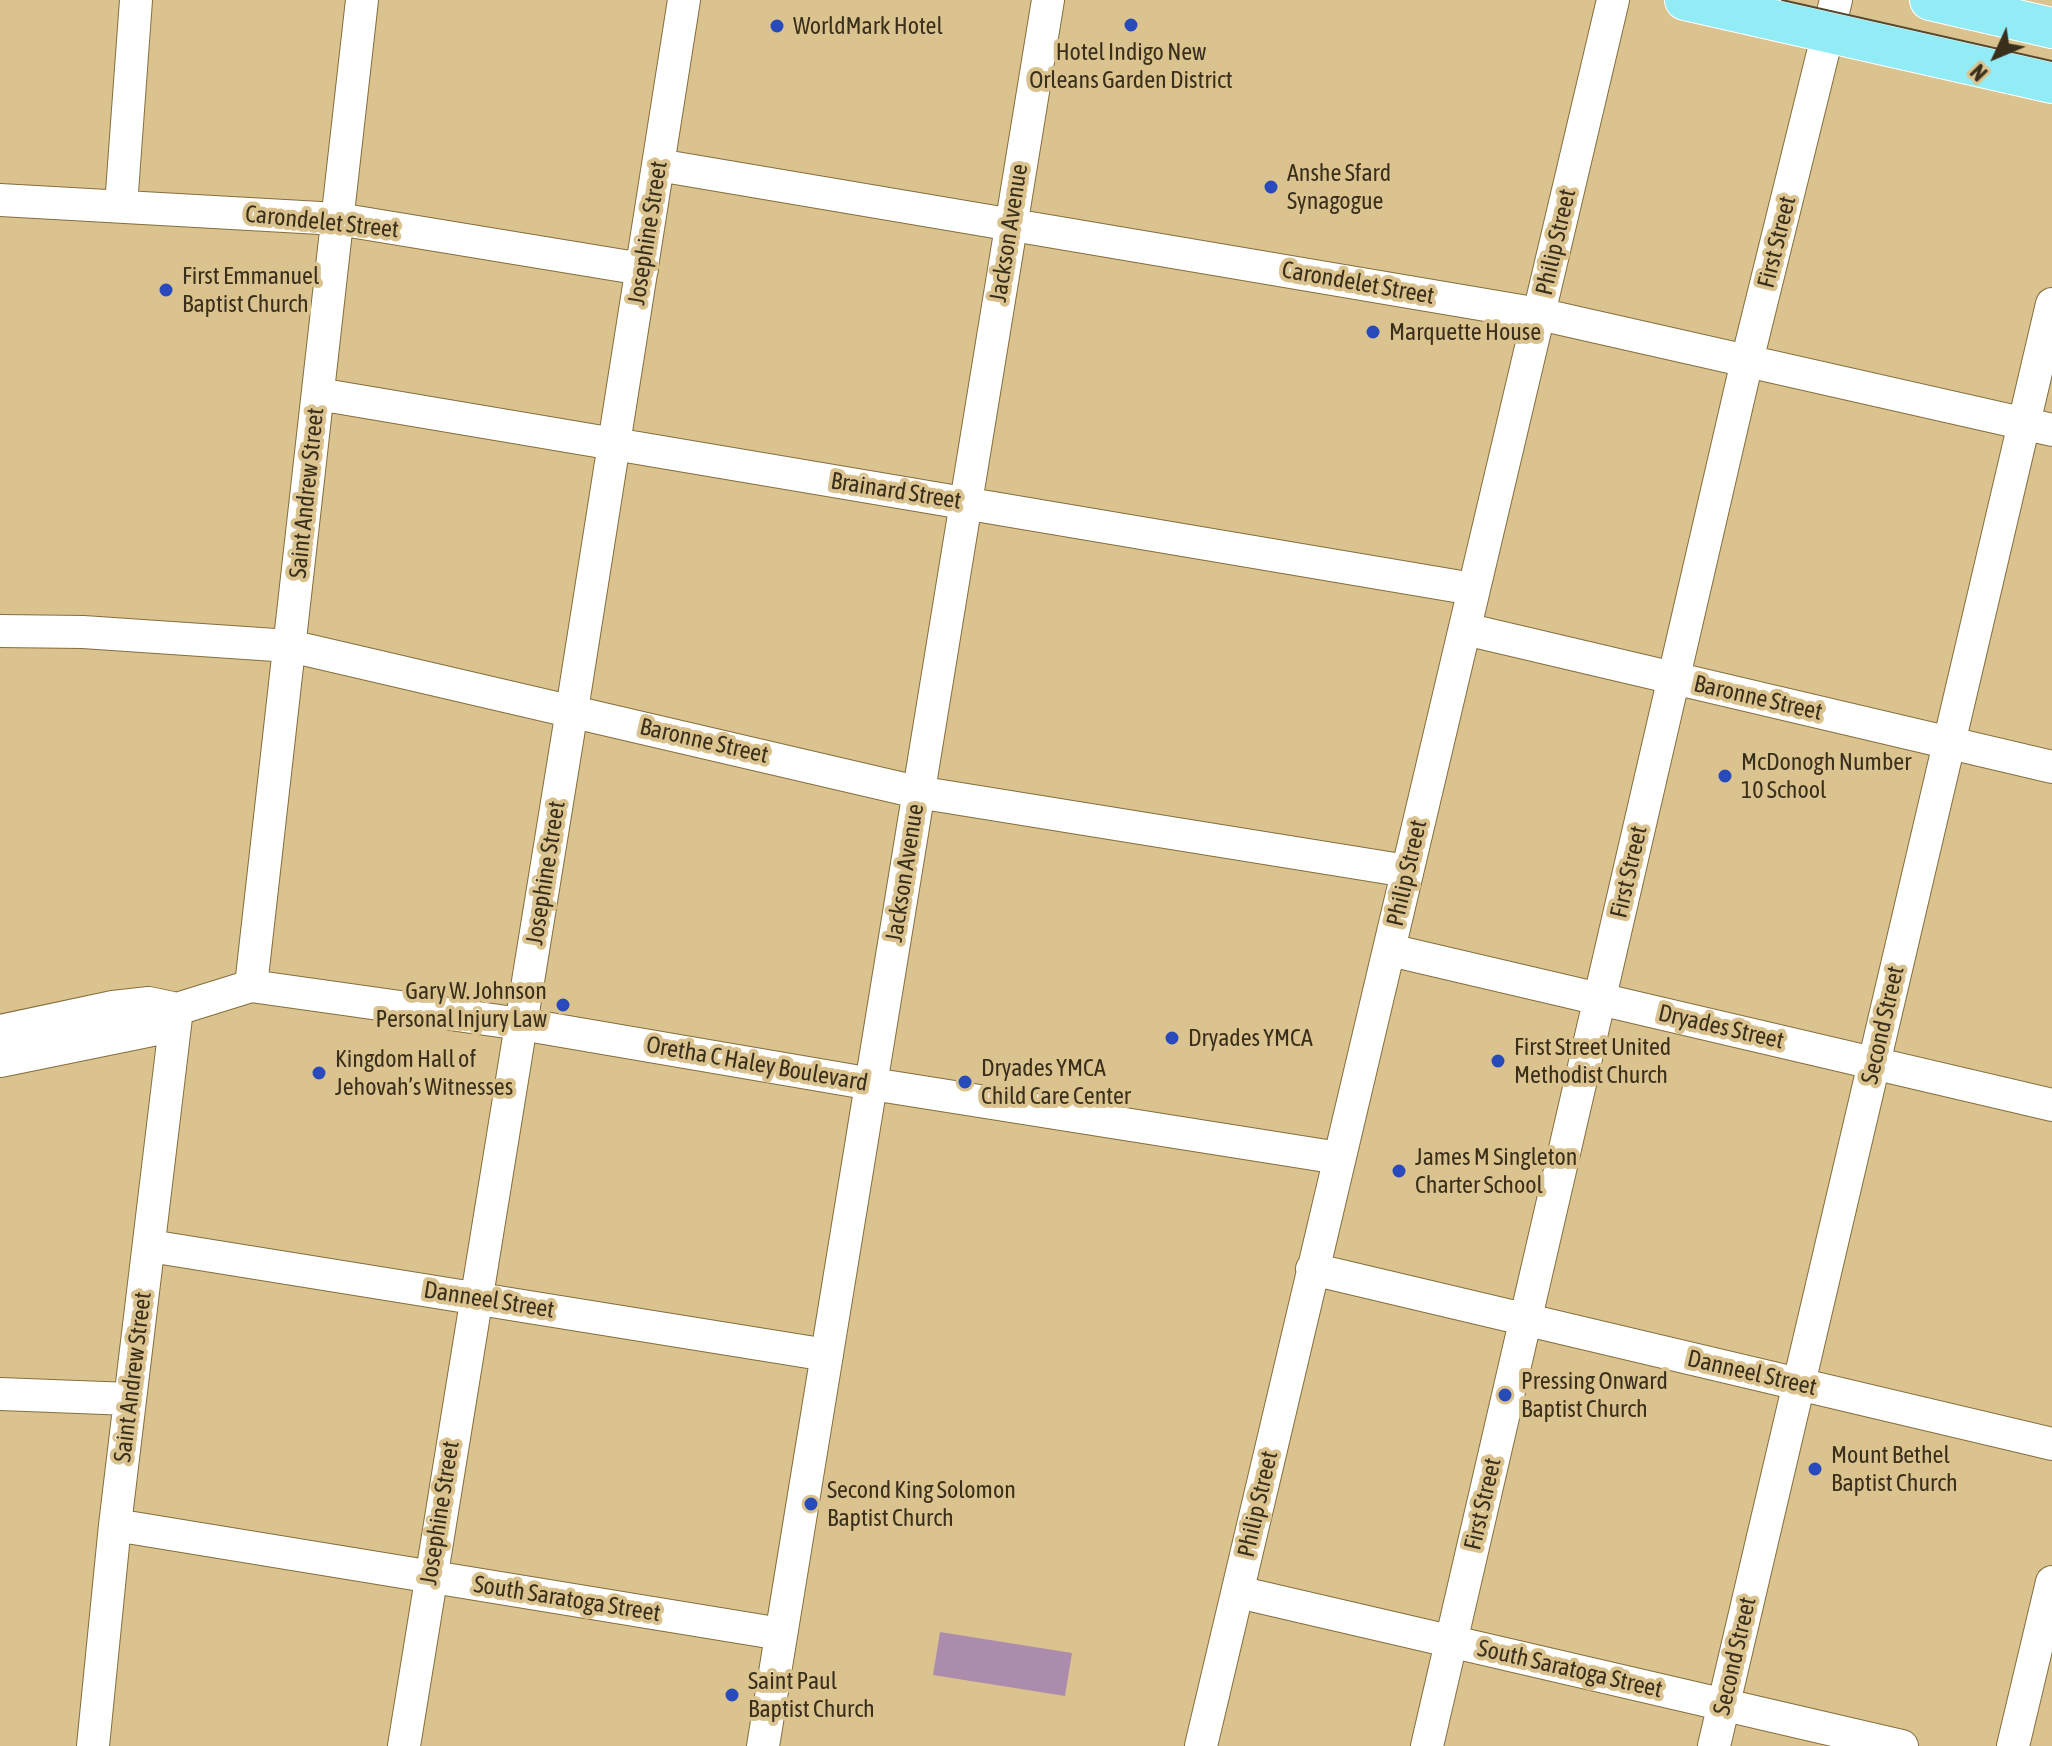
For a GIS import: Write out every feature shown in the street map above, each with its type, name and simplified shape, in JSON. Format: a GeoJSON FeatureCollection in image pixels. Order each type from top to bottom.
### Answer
{"type":"FeatureCollection","features":[{"type":"Feature","properties":{"kind":"main road"},"geometry":{"type":"LineString","coordinates":[[1685,0],[1832,16],[2052,83]]}},
{"type":"Feature","properties":{"kind":"main road"},"geometry":{"type":"LineString","coordinates":[[1930,0],[2052,28]]}},
{"type":"Feature","properties":{"kind":"street"},"geometry":{"type":"LineString","coordinates":[[121,206],[136,0]]}},
{"type":"Feature","properties":{"kind":"street","name":"Saint Andrew Street"},"geometry":{"type":"LineString","coordinates":[[251,986],[362,0]]}},
{"type":"Feature","properties":{"kind":"street","name":"Josephine Street"},"geometry":{"type":"LineString","coordinates":[[404,1746],[684,0]]}},
{"type":"Feature","properties":{"kind":"street","name":"Jackson Avenue"},"geometry":{"type":"LineString","coordinates":[[763,1746],[1048,0]]}},
{"type":"Feature","properties":{"kind":"street","name":"Philip Street"},"geometry":{"type":"LineString","coordinates":[[1201,1746],[1613,0]]}},
{"type":"Feature","properties":{"kind":"street","name":"First Street"},"geometry":{"type":"LineString","coordinates":[[1427,1746],[1747,361],[1832,16]]}},
{"type":"Feature","properties":{"kind":"street","name":"Carondelet Street"},"geometry":{"type":"LineString","coordinates":[[658,165],[1539,314],[2038,427]]}},
{"type":"Feature","properties":{"kind":"street","name":"Carondelet Street"},"geometry":{"type":"LineString","coordinates":[[0,200],[338,219],[642,269]]}},
{"type":"Feature","properties":{"kind":"street","name":"Second Street"},"geometry":{"type":"LineString","coordinates":[[1714,1746],[1949,743],[2038,427],[2052,304]]}},
{"type":"Feature","properties":{"kind":"street","name":"Brainard Street"},"geometry":{"type":"LineString","coordinates":[[318,394],[1473,589]]}},
{"type":"Feature","properties":{"kind":"street","name":"Baronne Street"},"geometry":{"type":"LineString","coordinates":[[1465,629],[2052,767]]}},
{"type":"Feature","properties":{"kind":"street","name":"Baronne Street"},"geometry":{"type":"LineString","coordinates":[[0,631],[83,632],[290,646],[917,792],[1407,871]]}},
{"type":"Feature","properties":{"kind":"street","name":"Dryades Street"},"geometry":{"type":"LineString","coordinates":[[1390,950],[2052,1105]]}},
{"type":"Feature","properties":{"kind":"street","name":"Oretha C Haley Boulevard"},"geometry":{"type":"LineString","coordinates":[[0,1061],[152,1030],[177,1009],[251,986],[521,1024],[872,1084],[1339,1158]]}},
{"type":"Feature","properties":{"kind":"street","name":"Oretha C Haley Boulevard"},"geometry":{"type":"LineString","coordinates":[[0,1031],[113,1007],[149,1003],[177,1009]]}},
{"type":"Feature","properties":{"kind":"street","name":"Saint Andrew Street"},"geometry":{"type":"LineString","coordinates":[[93,1746],[115,1525],[177,1009]]}},
{"type":"Feature","properties":{"kind":"street","name":"Danneel Street"},"geometry":{"type":"LineString","coordinates":[[150,1246],[827,1355]]}},
{"type":"Feature","properties":{"kind":"street","name":"Danneel Street"},"geometry":{"type":"LineString","coordinates":[[1312,1269],[2052,1444]]}},
{"type":"Feature","properties":{"kind":"street"},"geometry":{"type":"LineString","coordinates":[[0,1394],[130,1399]]}},
{"type":"Feature","properties":{"kind":"street","name":"South Saratoga Street"},"geometry":{"type":"LineString","coordinates":[[115,1525],[781,1634]]}},
{"type":"Feature","properties":{"kind":"street"},"geometry":{"type":"LineString","coordinates":[[2013,1746],[2052,1582]]}},
{"type":"Feature","properties":{"kind":"street","name":"South Saratoga Street"},"geometry":{"type":"LineString","coordinates":[[1238,1592],[1902,1746]]}},
{"type":"Feature","properties":{"kind":"shaded area"},"geometry":{"type":"Polygon","coordinates":[[[940,1632],[1072,1653],[1065,1696],[933,1675],[940,1632]]]}},
{"type":"Feature","properties":{"kind":"tram line"},"geometry":{"type":"LineString","coordinates":[[1782,0],[2052,61]]}},
{"type":"Feature","properties":{"kind":"place","name":"Hotel Indigo New Orleans Garden District"},"geometry":{"type":"Point","coordinates":[1131,25]}},
{"type":"Feature","properties":{"kind":"place","name":"WorldMark Hotel"},"geometry":{"type":"Point","coordinates":[777,26]}},
{"type":"Feature","properties":{"kind":"place","name":"Anshe Sfard Synagogue"},"geometry":{"type":"Point","coordinates":[1271,187]}},
{"type":"Feature","properties":{"kind":"place","name":"First Emmanuel Baptist Church"},"geometry":{"type":"Point","coordinates":[166,290]}},
{"type":"Feature","properties":{"kind":"place","name":"Marquette House"},"geometry":{"type":"Point","coordinates":[1373,332]}},
{"type":"Feature","properties":{"kind":"place","name":"McDonogh Number 10 School"},"geometry":{"type":"Point","coordinates":[1725,776]}},
{"type":"Feature","properties":{"kind":"place","name":"Gary W. Johnson Personal Injury Law"},"geometry":{"type":"Point","coordinates":[563,1005]}},
{"type":"Feature","properties":{"kind":"place","name":"Dryades YMCA"},"geometry":{"type":"Point","coordinates":[1172,1038]}},
{"type":"Feature","properties":{"kind":"place","name":"First Street United Methodist Church"},"geometry":{"type":"Point","coordinates":[1498,1061]}},
{"type":"Feature","properties":{"kind":"place","name":"Kingdom Hall of Jehovah’s Witnesses"},"geometry":{"type":"Point","coordinates":[319,1073]}},
{"type":"Feature","properties":{"kind":"place","name":"Dryades YMCA Child Care Center"},"geometry":{"type":"Point","coordinates":[965,1082]}},
{"type":"Feature","properties":{"kind":"place","name":"James M Singleton Charter School"},"geometry":{"type":"Point","coordinates":[1399,1171]}},
{"type":"Feature","properties":{"kind":"place","name":"Pressing Onward Baptist Church"},"geometry":{"type":"Point","coordinates":[1505,1395]}},
{"type":"Feature","properties":{"kind":"place","name":"Mount Bethel Baptist Church"},"geometry":{"type":"Point","coordinates":[1815,1469]}},
{"type":"Feature","properties":{"kind":"place","name":"Second King Solomon Baptist Church"},"geometry":{"type":"Point","coordinates":[811,1504]}},
{"type":"Feature","properties":{"kind":"place","name":"Saint Paul Baptist Church"},"geometry":{"type":"Point","coordinates":[732,1695]}}]}
